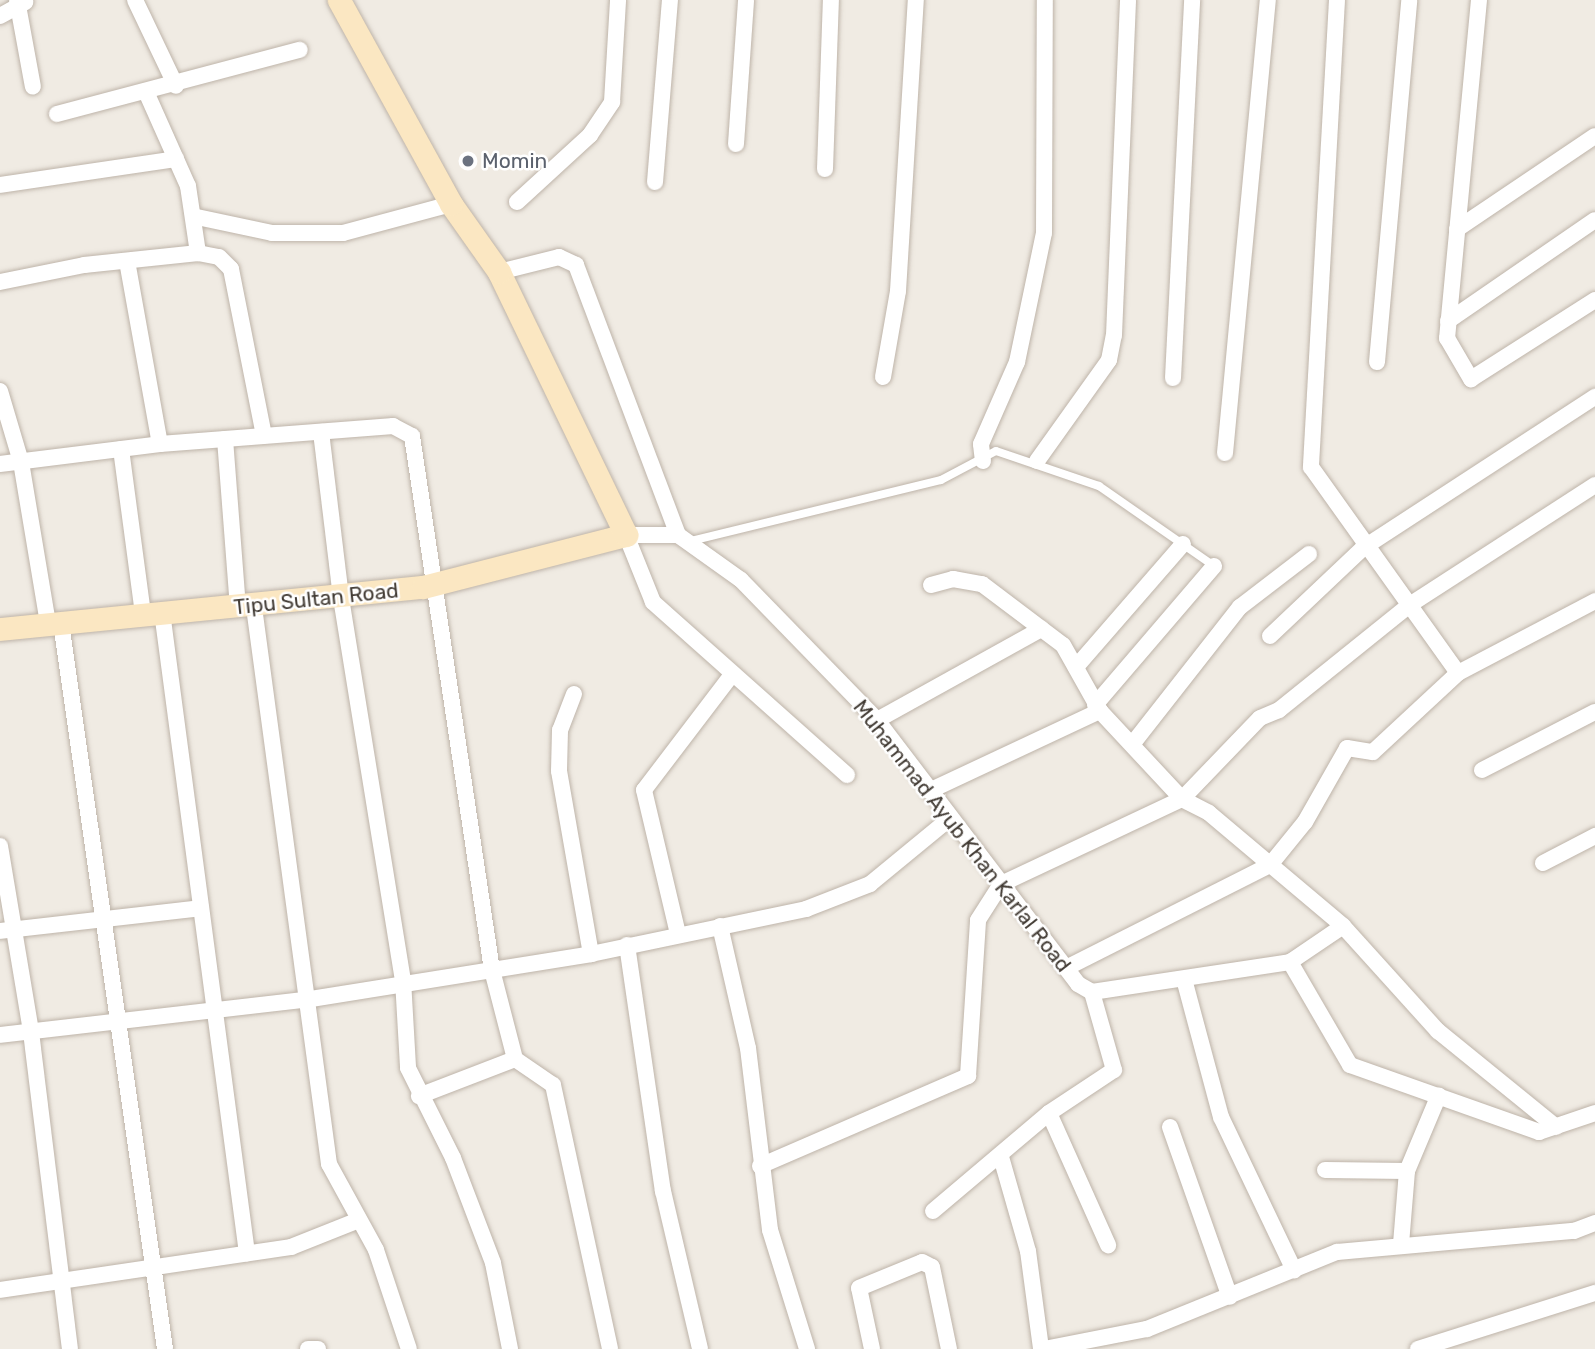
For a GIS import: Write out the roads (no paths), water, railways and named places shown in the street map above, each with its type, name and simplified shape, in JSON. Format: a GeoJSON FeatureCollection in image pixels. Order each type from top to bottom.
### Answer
{"type":"FeatureCollection","features":[{"type":"Feature","properties":{"kind":"main road"},"geometry":{"type":"LineString","coordinates":[[339,0],[451,204],[499,272],[626,535]]}},
{"type":"Feature","properties":{"kind":"main road","name":"Tipu Sultan Road"},"geometry":{"type":"LineString","coordinates":[[0,629],[152,613],[341,598],[434,584],[626,535]]}},
{"type":"Feature","properties":{"kind":"street"},"geometry":{"type":"LineString","coordinates":[[135,0],[176,86]]}},
{"type":"Feature","properties":{"kind":"street"},"geometry":{"type":"LineString","coordinates":[[517,202],[590,135],[612,102],[618,0]]}},
{"type":"Feature","properties":{"kind":"street"},"geometry":{"type":"LineString","coordinates":[[655,182],[670,0]]}},
{"type":"Feature","properties":{"kind":"street"},"geometry":{"type":"LineString","coordinates":[[736,144],[746,0]]}},
{"type":"Feature","properties":{"kind":"street"},"geometry":{"type":"LineString","coordinates":[[825,169],[831,0]]}},
{"type":"Feature","properties":{"kind":"street"},"geometry":{"type":"LineString","coordinates":[[883,377],[898,291],[916,0]]}},
{"type":"Feature","properties":{"kind":"street"},"geometry":{"type":"LineString","coordinates":[[983,461],[981,444],[1020,348],[1044,233],[1045,0]]}},
{"type":"Feature","properties":{"kind":"street"},"geometry":{"type":"LineString","coordinates":[[1037,461],[1109,360],[1114,335],[1128,0]]}},
{"type":"Feature","properties":{"kind":"street"},"geometry":{"type":"LineString","coordinates":[[1173,378],[1192,0]]}},
{"type":"Feature","properties":{"kind":"street"},"geometry":{"type":"LineString","coordinates":[[1225,453],[1268,0]]}},
{"type":"Feature","properties":{"kind":"street"},"geometry":{"type":"LineString","coordinates":[[1337,0],[1311,467],[1363,548],[1411,604],[1458,673]]}},
{"type":"Feature","properties":{"kind":"street"},"geometry":{"type":"LineString","coordinates":[[1377,362],[1409,0]]}},
{"type":"Feature","properties":{"kind":"street"},"geometry":{"type":"LineString","coordinates":[[1479,0],[1447,338],[1471,379],[1595,300]]}},
{"type":"Feature","properties":{"kind":"street"},"geometry":{"type":"LineString","coordinates":[[0,16],[21,3],[33,87]]}},
{"type":"Feature","properties":{"kind":"street"},"geometry":{"type":"LineString","coordinates":[[57,114],[147,94],[300,50]]}},
{"type":"Feature","properties":{"kind":"street"},"geometry":{"type":"LineString","coordinates":[[147,94],[176,159],[197,217],[198,253]]}},
{"type":"Feature","properties":{"kind":"street"},"geometry":{"type":"LineString","coordinates":[[1457,229],[1595,136]]}},
{"type":"Feature","properties":{"kind":"street"},"geometry":{"type":"LineString","coordinates":[[0,185],[176,159]]}},
{"type":"Feature","properties":{"kind":"street"},"geometry":{"type":"LineString","coordinates":[[197,217],[272,233],[343,233],[451,204]]}},
{"type":"Feature","properties":{"kind":"street"},"geometry":{"type":"LineString","coordinates":[[1448,321],[1595,220]]}},
{"type":"Feature","properties":{"kind":"street"},"geometry":{"type":"LineString","coordinates":[[0,282],[127,261],[198,253],[219,257],[230,269],[264,436]]}},
{"type":"Feature","properties":{"kind":"street"},"geometry":{"type":"LineString","coordinates":[[499,272],[559,257],[576,265],[683,538],[626,535],[653,602],[731,676],[847,775]]}},
{"type":"Feature","properties":{"kind":"street"},"geometry":{"type":"LineString","coordinates":[[127,261],[160,444]]}},
{"type":"Feature","properties":{"kind":"street"},"geometry":{"type":"LineString","coordinates":[[0,391],[21,462],[54,623],[104,919],[165,1349]]}},
{"type":"Feature","properties":{"kind":"street"},"geometry":{"type":"LineString","coordinates":[[1270,636],[1363,548],[1595,397]]}},
{"type":"Feature","properties":{"kind":"street"},"geometry":{"type":"LineString","coordinates":[[0,464],[160,444],[393,426],[412,436],[492,970],[515,1059],[554,1085],[610,1349]]}},
{"type":"Feature","properties":{"kind":"street"},"geometry":{"type":"LineString","coordinates":[[321,432],[341,598],[403,980],[408,1068],[419,1096],[453,1158],[493,1263],[510,1349]]}},
{"type":"Feature","properties":{"kind":"street"},"geometry":{"type":"LineString","coordinates":[[225,439],[246,607],[311,999],[329,1164],[359,1220],[409,1349]]}},
{"type":"Feature","properties":{"kind":"street"},"geometry":{"type":"LineString","coordinates":[[121,449],[152,613],[201,908],[247,1253]]}},
{"type":"Feature","properties":{"kind":"street"},"geometry":{"type":"LineString","coordinates":[[760,1166],[968,1076],[978,920],[1001,884],[1182,799],[1260,718],[1279,710],[1411,604],[1595,485]]}},
{"type":"Feature","properties":{"kind":"street","name":"Muhammad Ayub Khan Karlal Road"},"geometry":{"type":"LineString","coordinates":[[683,538],[741,580],[877,720],[949,819],[1066,968],[1092,992]]}},
{"type":"Feature","properties":{"kind":"street"},"geometry":{"type":"LineString","coordinates":[[1076,667],[1183,544]]}},
{"type":"Feature","properties":{"kind":"street"},"geometry":{"type":"LineString","coordinates":[[1134,742],[1240,607],[1309,554]]}},
{"type":"Feature","properties":{"kind":"street"},"geometry":{"type":"LineString","coordinates":[[929,791],[1097,708],[1214,566]]}},
{"type":"Feature","properties":{"kind":"street"},"geometry":{"type":"LineString","coordinates":[[930,586],[953,579],[982,584],[1063,645],[1097,708],[1134,742],[1182,799],[1209,813],[1343,926],[1438,1031],[1556,1127]]}},
{"type":"Feature","properties":{"kind":"street"},"geometry":{"type":"LineString","coordinates":[[1066,968],[1270,865],[1305,822],[1347,748],[1373,752],[1458,673],[1595,601]]}},
{"type":"Feature","properties":{"kind":"street"},"geometry":{"type":"LineString","coordinates":[[877,720],[1041,629]]}},
{"type":"Feature","properties":{"kind":"street"},"geometry":{"type":"LineString","coordinates":[[678,934],[644,790],[731,676]]}},
{"type":"Feature","properties":{"kind":"street"},"geometry":{"type":"LineString","coordinates":[[574,694],[560,730],[559,771],[591,954]]}},
{"type":"Feature","properties":{"kind":"street"},"geometry":{"type":"LineString","coordinates":[[1482,770],[1595,712]]}},
{"type":"Feature","properties":{"kind":"street"},"geometry":{"type":"LineString","coordinates":[[0,1035],[120,1024],[311,999],[403,980],[492,970],[591,954],[806,909],[870,884],[949,819]]}},
{"type":"Feature","properties":{"kind":"street"},"geometry":{"type":"LineString","coordinates":[[1543,863],[1595,836]]}},
{"type":"Feature","properties":{"kind":"street"},"geometry":{"type":"LineString","coordinates":[[0,846],[7,930],[31,1032],[70,1349]]}},
{"type":"Feature","properties":{"kind":"street"},"geometry":{"type":"LineString","coordinates":[[7,930],[201,908]]}},
{"type":"Feature","properties":{"kind":"street"},"geometry":{"type":"LineString","coordinates":[[720,926],[748,1048],[760,1166],[770,1230],[807,1349]]}},
{"type":"Feature","properties":{"kind":"street"},"geometry":{"type":"LineString","coordinates":[[933,1212],[1001,1157],[1049,1113],[1114,1070],[1092,992],[1290,962],[1343,926]]}},
{"type":"Feature","properties":{"kind":"street"},"geometry":{"type":"LineString","coordinates":[[627,945],[663,1191],[700,1349]]}},
{"type":"Feature","properties":{"kind":"street"},"geometry":{"type":"LineString","coordinates":[[1290,962],[1350,1065],[1539,1132],[1595,1113]]}},
{"type":"Feature","properties":{"kind":"street"},"geometry":{"type":"LineString","coordinates":[[1184,979],[1221,1117],[1294,1270]]}},
{"type":"Feature","properties":{"kind":"street"},"geometry":{"type":"LineString","coordinates":[[419,1096],[515,1059]]}},
{"type":"Feature","properties":{"kind":"street"},"geometry":{"type":"LineString","coordinates":[[1401,1244],[1407,1171],[1439,1095]]}},
{"type":"Feature","properties":{"kind":"street"},"geometry":{"type":"LineString","coordinates":[[1049,1113],[1108,1245]]}},
{"type":"Feature","properties":{"kind":"street"},"geometry":{"type":"LineString","coordinates":[[1170,1127],[1230,1297]]}},
{"type":"Feature","properties":{"kind":"street"},"geometry":{"type":"LineString","coordinates":[[1001,1157],[1028,1251],[1042,1349],[1147,1329],[1338,1252],[1401,1244],[1574,1231],[1595,1223]]}},
{"type":"Feature","properties":{"kind":"street"},"geometry":{"type":"LineString","coordinates":[[1325,1170],[1407,1171]]}},
{"type":"Feature","properties":{"kind":"street"},"geometry":{"type":"LineString","coordinates":[[0,1290],[247,1253],[331,1236],[359,1220]]}},
{"type":"Feature","properties":{"kind":"street"},"geometry":{"type":"LineString","coordinates":[[872,1349],[859,1288],[922,1262],[932,1267],[949,1349]]}},
{"type":"Feature","properties":{"kind":"street"},"geometry":{"type":"LineString","coordinates":[[1418,1349],[1595,1293]]}},
{"type":"Feature","properties":{"kind":"street"},"geometry":{"type":"LineString","coordinates":[[308,1349],[318,1349]]}},
{"type":"Feature","properties":{"kind":"lane"},"geometry":{"type":"LineString","coordinates":[[683,538],[941,480],[983,461],[996,451],[1037,461],[1099,486],[1214,566]]}},
{"type":"Feature","properties":{"kind":"place","name":"Momin"},"geometry":{"type":"Point","coordinates":[468,161]}}]}
